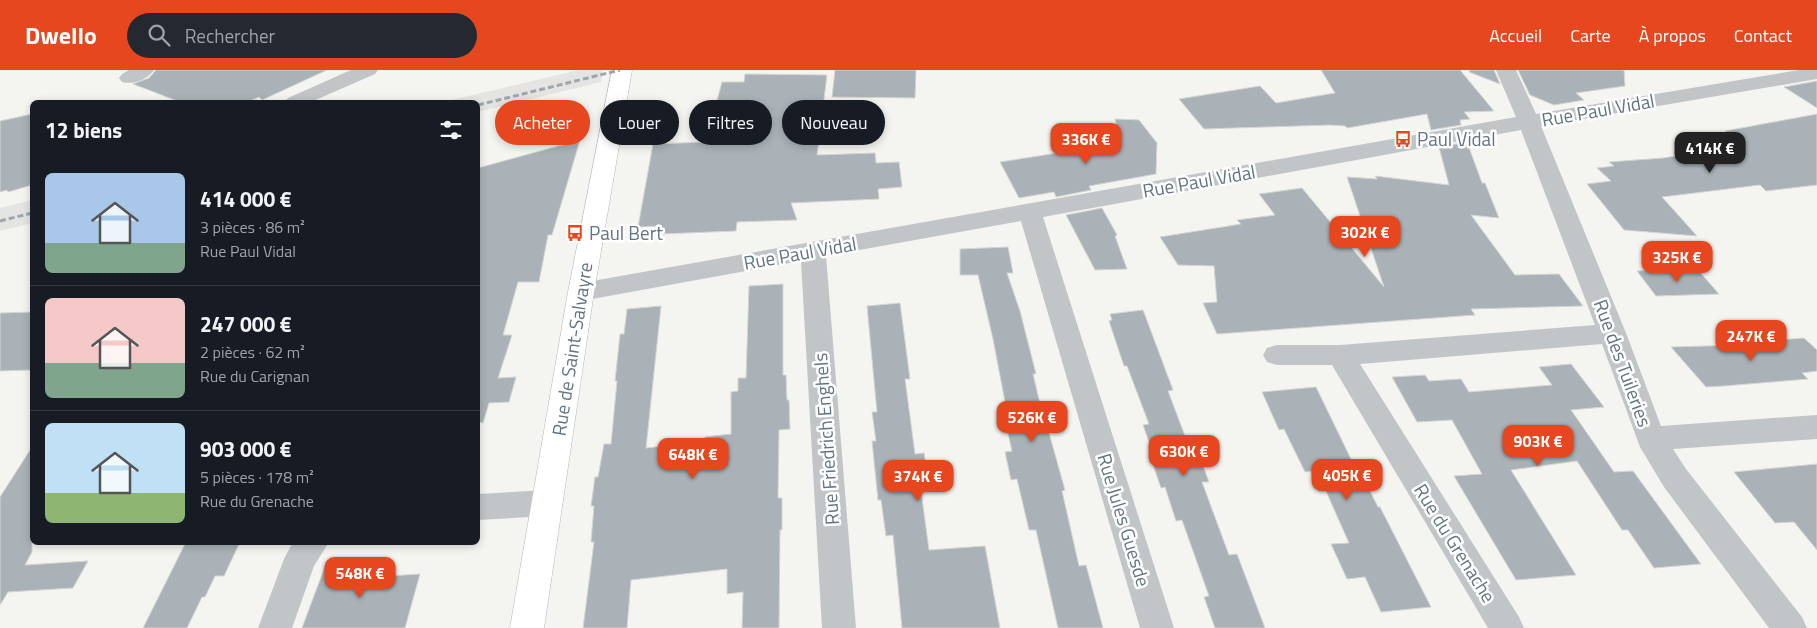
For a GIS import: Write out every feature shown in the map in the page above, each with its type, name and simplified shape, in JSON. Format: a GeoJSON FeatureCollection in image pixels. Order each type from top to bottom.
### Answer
{"type":"FeatureCollection","features":[{"type":"Feature","properties":{"kind":"street"},"geometry":{"type":"LineString","coordinates":[[300,100],[368,70]]}},
{"type":"Feature","properties":{"kind":"street","name":"Rue de Saint-Salvayre"},"geometry":{"type":"LineString","coordinates":[[527,628],[581,292],[622,70]]}},
{"type":"Feature","properties":{"kind":"street","name":"Rue des Tuileries"},"geometry":{"type":"LineString","coordinates":[[1506,70],[1529,122],[1651,439],[1675,478],[1790,628]]}},
{"type":"Feature","properties":{"kind":"street","name":"Rue Paul Vidal"},"geometry":{"type":"LineString","coordinates":[[581,292],[1529,122],[1817,73]]}},
{"type":"Feature","properties":{"kind":"street","name":"Rue Jules Guesde"},"geometry":{"type":"LineString","coordinates":[[1030,212],[1157,628]]}},
{"type":"Feature","properties":{"kind":"street","name":"Rue Friedrich Enghels"},"geometry":{"type":"LineString","coordinates":[[813,250],[839,628]]}},
{"type":"Feature","properties":{"kind":"street"},"geometry":{"type":"LineString","coordinates":[[1277,355],[1340,355],[1612,334]]}},
{"type":"Feature","properties":{"kind":"street","name":"Rue du Grenache"},"geometry":{"type":"LineString","coordinates":[[1340,355],[1507,628]]}},
{"type":"Feature","properties":{"kind":"street"},"geometry":{"type":"LineString","coordinates":[[1651,439],[1817,426]]}},
{"type":"Feature","properties":{"kind":"street"},"geometry":{"type":"LineString","coordinates":[[480,507],[547,503]]}},
{"type":"Feature","properties":{"kind":"street"},"geometry":{"type":"LineString","coordinates":[[275,628],[300,559],[311,545]]}},
{"type":"Feature","properties":{"kind":"shaded area"},"geometry":{"type":"Polygon","coordinates":[[[579,70],[603,70],[601,82],[527,100],[495,100],[495,108],[480,112],[480,100],[452,100],[579,70]]]}},
{"type":"Feature","properties":{"kind":"shaded area"},"geometry":{"type":"Polygon","coordinates":[[[30,200],[30,224],[0,231],[0,208],[30,200]]]}},
{"type":"Feature","properties":{"kind":"building"},"geometry":{"type":"Polygon","coordinates":[[[156,70],[327,70],[262,100],[259,97],[252,100],[175,100],[133,84],[149,78],[156,70]]]}},
{"type":"Feature","properties":{"kind":"building"},"geometry":{"type":"Polygon","coordinates":[[[835,70],[916,70],[915,98],[832,97],[835,70]]]}},
{"type":"Feature","properties":{"kind":"building"},"geometry":{"type":"Polygon","coordinates":[[[1321,70],[1460,70],[1494,111],[1464,112],[1470,119],[1460,120],[1461,125],[1431,130],[1427,114],[1347,128],[1345,126],[1330,125],[1204,129],[1179,99],[1260,86],[1276,103],[1335,93],[1321,70]]]}},
{"type":"Feature","properties":{"kind":"building"},"geometry":{"type":"Polygon","coordinates":[[[1470,70],[1494,70],[1500,84],[1469,72],[1470,70]]]}},
{"type":"Feature","properties":{"kind":"building"},"geometry":{"type":"Polygon","coordinates":[[[1518,70],[1624,70],[1625,86],[1576,93],[1584,100],[1554,105],[1530,95],[1518,70]]]}},
{"type":"Feature","properties":{"kind":"building"},"geometry":{"type":"Polygon","coordinates":[[[745,74],[827,75],[824,100],[782,100],[782,145],[818,145],[817,155],[875,153],[876,163],[899,162],[902,187],[878,189],[879,199],[791,203],[797,220],[737,222],[736,231],[660,234],[661,226],[638,227],[653,145],[679,145],[679,143],[689,143],[689,145],[772,145],[772,100],[717,100],[722,82],[744,82],[745,74]]]}},
{"type":"Feature","properties":{"kind":"building"},"geometry":{"type":"Polygon","coordinates":[[[1817,81],[1817,108],[1784,87],[1817,81]]]}},
{"type":"Feature","properties":{"kind":"building"},"geometry":{"type":"Polygon","coordinates":[[[30,114],[30,186],[8,192],[7,190],[0,192],[0,121],[30,114]]]}},
{"type":"Feature","properties":{"kind":"building"},"geometry":{"type":"Polygon","coordinates":[[[1817,114],[1817,185],[1766,191],[1760,185],[1662,197],[1697,236],[1624,230],[1587,184],[1611,181],[1597,168],[1614,166],[1609,162],[1663,158],[1744,145],[1725,131],[1817,114]]]}},
{"type":"Feature","properties":{"kind":"building"},"geometry":{"type":"Polygon","coordinates":[[[1115,119],[1139,120],[1157,143],[1156,174],[1089,186],[1091,190],[1056,197],[1054,192],[1019,198],[1000,162],[1121,143],[1115,119]]]}},
{"type":"Feature","properties":{"kind":"building"},"geometry":{"type":"Polygon","coordinates":[[[1467,142],[1482,183],[1485,183],[1499,218],[1471,215],[1515,275],[1559,274],[1583,306],[1471,309],[1475,315],[1217,334],[1203,303],[1217,302],[1214,266],[1178,265],[1160,237],[1241,224],[1237,220],[1275,215],[1259,194],[1302,188],[1384,287],[1347,177],[1377,179],[1375,176],[1449,185],[1439,147],[1467,142]]]}},
{"type":"Feature","properties":{"kind":"building"},"geometry":{"type":"Polygon","coordinates":[[[562,145],[579,145],[552,235],[548,235],[539,282],[518,282],[503,335],[512,335],[498,378],[516,377],[509,402],[489,403],[483,423],[480,422],[480,167],[562,145]]]}},
{"type":"Feature","properties":{"kind":"building"},"geometry":{"type":"Polygon","coordinates":[[[1102,208],[1117,235],[1115,236],[1127,269],[1095,270],[1066,215],[1102,208]]]}},
{"type":"Feature","properties":{"kind":"building"},"geometry":{"type":"Polygon","coordinates":[[[1008,247],[1013,273],[1007,273],[1020,311],[1036,374],[1033,374],[1047,433],[1049,433],[1065,490],[1062,491],[1079,566],[1086,565],[1103,628],[1058,628],[1036,530],[1029,530],[1017,479],[1011,480],[1005,452],[1012,451],[1002,408],[1006,407],[978,275],[960,275],[960,249],[1008,247]]]}},
{"type":"Feature","properties":{"kind":"building"},"geometry":{"type":"Polygon","coordinates":[[[1697,269],[1719,294],[1656,296],[1637,271],[1697,269]]]}},
{"type":"Feature","properties":{"kind":"building"},"geometry":{"type":"Polygon","coordinates":[[[783,284],[783,375],[786,375],[790,429],[779,430],[778,498],[782,498],[782,530],[780,530],[779,628],[742,628],[743,592],[727,594],[727,569],[631,580],[627,628],[583,628],[594,542],[591,542],[594,506],[591,506],[595,477],[598,477],[604,444],[611,444],[620,334],[624,334],[627,309],[661,306],[646,448],[705,441],[705,437],[731,434],[731,392],[738,391],[738,378],[746,378],[749,286],[783,284]]]}},
{"type":"Feature","properties":{"kind":"building"},"geometry":{"type":"Polygon","coordinates":[[[900,303],[910,379],[905,379],[915,454],[924,453],[929,482],[920,483],[929,550],[985,546],[1000,628],[902,628],[893,535],[886,536],[881,500],[878,500],[872,441],[876,441],[872,412],[877,412],[867,306],[900,303]]]}},
{"type":"Feature","properties":{"kind":"building"},"geometry":{"type":"Polygon","coordinates":[[[1143,310],[1173,390],[1168,391],[1191,452],[1198,452],[1209,482],[1202,482],[1229,555],[1237,554],[1265,628],[1215,628],[1204,597],[1209,596],[1182,520],[1176,521],[1165,487],[1161,488],[1150,456],[1154,456],[1143,425],[1149,424],[1127,366],[1124,366],[1109,321],[1112,320],[1110,314],[1143,310]]]}},
{"type":"Feature","properties":{"kind":"building"},"geometry":{"type":"Polygon","coordinates":[[[30,312],[30,370],[0,371],[0,313],[30,312]]]}},
{"type":"Feature","properties":{"kind":"building"},"geometry":{"type":"Polygon","coordinates":[[[1804,338],[1817,350],[1817,371],[1802,373],[1808,379],[1724,386],[1706,387],[1671,347],[1741,345],[1739,343],[1804,338]]]}},
{"type":"Feature","properties":{"kind":"building"},"geometry":{"type":"Polygon","coordinates":[[[1571,364],[1604,407],[1571,410],[1614,472],[1633,471],[1701,564],[1654,568],[1628,530],[1622,530],[1577,461],[1511,470],[1576,575],[1516,580],[1454,476],[1482,474],[1452,420],[1417,422],[1392,377],[1425,375],[1429,381],[1461,379],[1469,392],[1552,385],[1539,367],[1571,364]]]}},
{"type":"Feature","properties":{"kind":"building"},"geometry":{"type":"Polygon","coordinates":[[[1316,387],[1364,486],[1368,487],[1378,507],[1380,507],[1431,607],[1381,612],[1365,577],[1347,579],[1331,544],[1349,543],[1326,491],[1319,491],[1311,471],[1305,472],[1284,429],[1279,430],[1262,392],[1316,387]]]}},
{"type":"Feature","properties":{"kind":"building"},"geometry":{"type":"Polygon","coordinates":[[[30,450],[30,545],[32,545],[32,552],[25,565],[88,561],[73,588],[8,592],[0,605],[0,497],[30,450]]]}},
{"type":"Feature","properties":{"kind":"building"},"geometry":{"type":"Polygon","coordinates":[[[1817,464],[1817,550],[1794,522],[1775,523],[1734,472],[1817,464]]]}},
{"type":"Feature","properties":{"kind":"building"},"geometry":{"type":"Polygon","coordinates":[[[184,545],[239,545],[224,576],[215,576],[187,628],[143,628],[184,545]]]}},
{"type":"Feature","properties":{"kind":"building"},"geometry":{"type":"Polygon","coordinates":[[[365,558],[358,578],[420,574],[405,628],[302,628],[327,561],[365,558]]]}},
{"type":"Feature","properties":{"kind":"railway"},"geometry":{"type":"LineString","coordinates":[[480,105],[620,70]]}},
{"type":"Feature","properties":{"kind":"railway"},"geometry":{"type":"LineString","coordinates":[[0,221],[30,214]]}},
{"type":"Feature","properties":{"kind":"place","name":"Paul Vidal"},"geometry":{"type":"Point","coordinates":[1403,139]}},
{"type":"Feature","properties":{"kind":"place","name":"Paul Bert"},"geometry":{"type":"Point","coordinates":[575,233]}}]}
